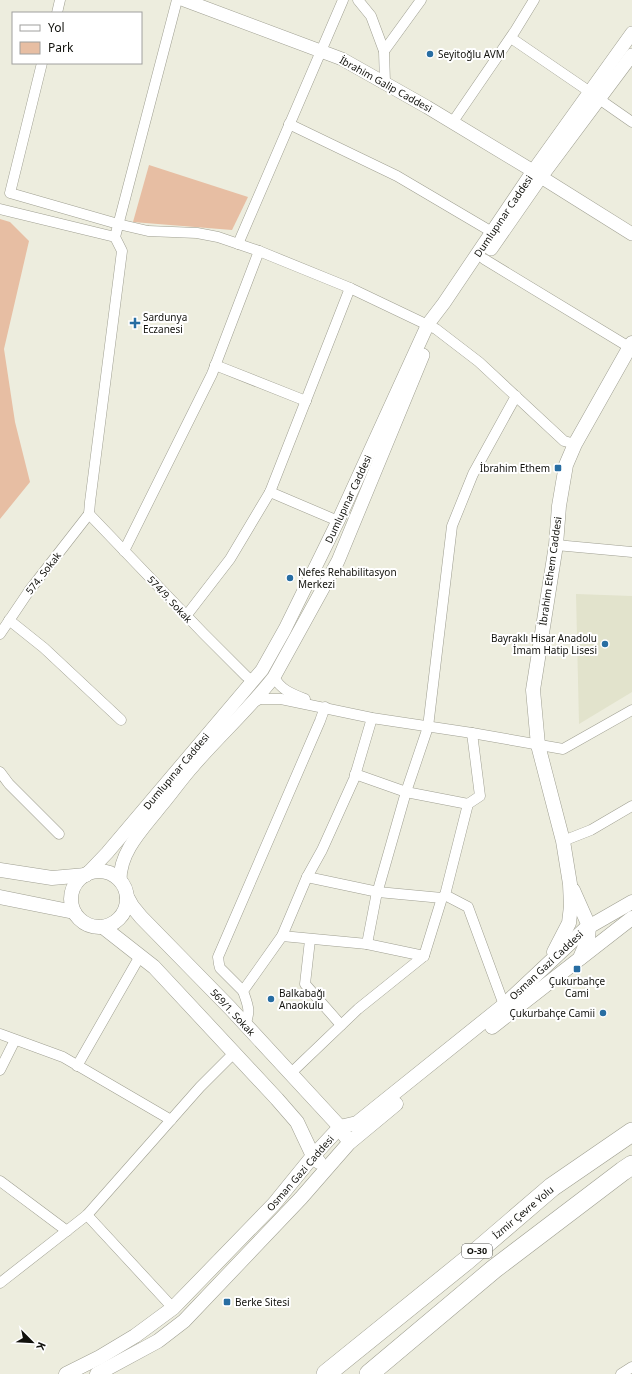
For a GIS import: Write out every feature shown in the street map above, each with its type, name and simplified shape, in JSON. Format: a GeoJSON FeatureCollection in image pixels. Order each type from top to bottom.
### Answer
{"type":"FeatureCollection","features":[{"type":"Feature","properties":{"kind":"highway","name":"İzmir Çevre Yolu"},"geometry":{"type":"LineString","coordinates":[[326,1374],[467,1260],[552,1187],[632,1132]]}},
{"type":"Feature","properties":{"kind":"highway","name":"O-30"},"geometry":{"type":"LineString","coordinates":[[369,1374],[494,1269],[632,1165]]}},
{"type":"Feature","properties":{"kind":"main road","name":"İbrahim Ethem Caddesi"},"geometry":{"type":"LineString","coordinates":[[548,963],[568,923],[571,906],[570,884],[563,841],[538,745],[533,690],[556,544],[559,506],[566,465],[575,444],[631,345]]}},
{"type":"Feature","properties":{"kind":"main road"},"geometry":{"type":"LineString","coordinates":[[0,870],[52,878],[86,874],[94,871],[104,871],[113,874],[120,880],[125,888],[127,906],[121,917],[111,925],[94,927],[79,919],[74,912],[71,895],[76,883],[86,874]]}},
{"type":"Feature","properties":{"kind":"main road","name":"İbrahim Ethem Caddesi"},"geometry":{"type":"LineString","coordinates":[[570,884],[587,908],[609,915]]}},
{"type":"Feature","properties":{"kind":"main road","name":"İbrahim Ethem Caddesi"},"geometry":{"type":"LineString","coordinates":[[570,884],[585,933]]}},
{"type":"Feature","properties":{"kind":"main road"},"geometry":{"type":"LineString","coordinates":[[0,897],[74,912]]}},
{"type":"Feature","properties":{"kind":"main road","name":"569/1. Sokak"},"geometry":{"type":"LineString","coordinates":[[127,897],[141,918],[245,1025],[340,1127],[349,1143]]}},
{"type":"Feature","properties":{"kind":"main road","name":"Osman Gazi Caddesi"},"geometry":{"type":"LineString","coordinates":[[66,1374],[100,1357],[135,1336],[173,1308],[274,1204],[313,1156],[340,1127],[357,1123],[504,1005],[548,963],[585,933],[609,915],[632,902]]}},
{"type":"Feature","properties":{"kind":"main road","name":"İbrahim Ethem Caddesi"},"geometry":{"type":"LineString","coordinates":[[570,914],[585,933]]}},
{"type":"Feature","properties":{"kind":"main road","name":"Osman Gazi Caddesi"},"geometry":{"type":"LineString","coordinates":[[97,1374],[158,1341],[184,1321],[326,1170],[349,1143],[436,1069],[632,918]]}},
{"type":"Feature","properties":{"kind":"main road"},"geometry":{"type":"LineString","coordinates":[[103,927],[154,967],[277,1099],[297,1122],[313,1156],[326,1170]]}},
{"type":"Feature","properties":{"kind":"main road"},"geometry":{"type":"LineString","coordinates":[[579,960],[585,933],[605,940]]}},
{"type":"Feature","properties":{"kind":"street"},"geometry":{"type":"LineString","coordinates":[[56,12],[60,0]]}},
{"type":"Feature","properties":{"kind":"street"},"geometry":{"type":"LineString","coordinates":[[90,514],[90,502],[122,251],[115,237],[177,0]]}},
{"type":"Feature","properties":{"kind":"street","name":"İbrahim Galip Caddesi"},"geometry":{"type":"LineString","coordinates":[[184,0],[342,59],[537,174],[632,234]]}},
{"type":"Feature","properties":{"kind":"street"},"geometry":{"type":"LineString","coordinates":[[238,244],[343,0]]}},
{"type":"Feature","properties":{"kind":"street"},"geometry":{"type":"LineString","coordinates":[[358,0],[371,16],[384,51],[385,83]]}},
{"type":"Feature","properties":{"kind":"street"},"geometry":{"type":"LineString","coordinates":[[384,51],[420,0]]}},
{"type":"Feature","properties":{"kind":"street"},"geometry":{"type":"LineString","coordinates":[[452,123],[511,38],[534,0]]}},
{"type":"Feature","properties":{"kind":"street","name":"Dumlupınar Caddesi"},"geometry":{"type":"LineString","coordinates":[[86,874],[107,853],[262,670],[285,629],[432,326],[492,232],[594,96],[632,33]]}},
{"type":"Feature","properties":{"kind":"street"},"geometry":{"type":"LineString","coordinates":[[511,38],[632,122]]}},
{"type":"Feature","properties":{"kind":"street"},"geometry":{"type":"LineString","coordinates":[[594,96],[632,55]]}},
{"type":"Feature","properties":{"kind":"street"},"geometry":{"type":"LineString","coordinates":[[42,64],[10,193],[2,210],[115,237]]}},
{"type":"Feature","properties":{"kind":"street"},"geometry":{"type":"LineString","coordinates":[[289,124],[397,176],[492,232]]}},
{"type":"Feature","properties":{"kind":"street"},"geometry":{"type":"LineString","coordinates":[[432,326],[484,259],[537,174]]}},
{"type":"Feature","properties":{"kind":"street"},"geometry":{"type":"LineString","coordinates":[[10,193],[118,224],[154,232],[197,233],[218,237],[259,251],[350,288],[432,326],[479,362],[564,441],[575,444]]}},
{"type":"Feature","properties":{"kind":"street"},"geometry":{"type":"LineString","coordinates":[[124,551],[215,365],[259,251]]}},
{"type":"Feature","properties":{"kind":"street"},"geometry":{"type":"LineString","coordinates":[[484,259],[631,345]]}},
{"type":"Feature","properties":{"kind":"street"},"geometry":{"type":"LineString","coordinates":[[186,616],[230,559],[270,492],[350,288]]}},
{"type":"Feature","properties":{"kind":"street","name":"Dumlupınar Caddesi"},"geometry":{"type":"LineString","coordinates":[[120,880],[122,865],[126,854],[136,837],[193,766],[262,692],[274,677],[338,561],[422,359],[432,326]]}},
{"type":"Feature","properties":{"kind":"street"},"geometry":{"type":"LineString","coordinates":[[215,365],[306,400]]}},
{"type":"Feature","properties":{"kind":"street"},"geometry":{"type":"LineString","coordinates":[[367,944],[378,892],[406,792],[428,727],[452,526],[472,474],[516,396]]}},
{"type":"Feature","properties":{"kind":"street"},"geometry":{"type":"LineString","coordinates":[[270,492],[338,521]]}},
{"type":"Feature","properties":{"kind":"street","name":"574/9. Sokak"},"geometry":{"type":"LineString","coordinates":[[90,514],[186,616],[246,676],[253,681]]}},
{"type":"Feature","properties":{"kind":"street","name":"574. Sokak"},"geometry":{"type":"LineString","coordinates":[[0,634],[29,591],[90,514]]}},
{"type":"Feature","properties":{"kind":"street"},"geometry":{"type":"LineString","coordinates":[[556,544],[632,552]]}},
{"type":"Feature","properties":{"kind":"street"},"geometry":{"type":"LineString","coordinates":[[9,620],[44,648],[122,720]]}},
{"type":"Feature","properties":{"kind":"street"},"geometry":{"type":"LineString","coordinates":[[274,677],[288,692],[325,707]]}},
{"type":"Feature","properties":{"kind":"street"},"geometry":{"type":"LineString","coordinates":[[249,705],[260,699],[281,699],[372,718],[472,733],[563,749],[632,710]]}},
{"type":"Feature","properties":{"kind":"street"},"geometry":{"type":"LineString","coordinates":[[245,1025],[249,1014],[249,1008],[243,991],[220,968],[218,957],[320,722],[325,707]]}},
{"type":"Feature","properties":{"kind":"street"},"geometry":{"type":"LineString","coordinates":[[243,991],[282,936],[307,877],[322,850],[355,774],[372,718]]}},
{"type":"Feature","properties":{"kind":"street"},"geometry":{"type":"LineString","coordinates":[[290,1074],[358,1009],[424,956],[443,897],[468,804],[480,796],[472,733]]}},
{"type":"Feature","properties":{"kind":"street"},"geometry":{"type":"LineString","coordinates":[[0,772],[9,784],[59,834]]}},
{"type":"Feature","properties":{"kind":"street"},"geometry":{"type":"LineString","coordinates":[[355,774],[406,792],[468,804]]}},
{"type":"Feature","properties":{"kind":"street"},"geometry":{"type":"LineString","coordinates":[[563,841],[592,830],[632,806]]}},
{"type":"Feature","properties":{"kind":"street"},"geometry":{"type":"LineString","coordinates":[[307,877],[378,892],[443,897],[468,907],[504,1005]]}},
{"type":"Feature","properties":{"kind":"street"},"geometry":{"type":"LineString","coordinates":[[282,936],[310,940],[367,944],[424,956]]}},
{"type":"Feature","properties":{"kind":"street"},"geometry":{"type":"LineString","coordinates":[[310,940],[305,984],[341,1025]]}},
{"type":"Feature","properties":{"kind":"street"},"geometry":{"type":"LineString","coordinates":[[77,1066],[140,956]]}},
{"type":"Feature","properties":{"kind":"street"},"geometry":{"type":"LineString","coordinates":[[0,1034],[63,1057],[171,1120]]}},
{"type":"Feature","properties":{"kind":"street"},"geometry":{"type":"LineString","coordinates":[[0,1070],[15,1040]]}},
{"type":"Feature","properties":{"kind":"street"},"geometry":{"type":"LineString","coordinates":[[0,1283],[87,1215],[200,1087],[234,1054]]}},
{"type":"Feature","properties":{"kind":"street"},"geometry":{"type":"LineString","coordinates":[[0,1181],[67,1231]]}},
{"type":"Feature","properties":{"kind":"street"},"geometry":{"type":"LineString","coordinates":[[87,1215],[173,1308]]}},
{"type":"Feature","properties":{"kind":"street"},"geometry":{"type":"LineString","coordinates":[[621,1374],[632,1367]]}},
{"type":"Feature","properties":{"kind":"shaded area","name":"Bayraklı Hisar Anadolu İmam Hatip Lisesi"},"geometry":{"type":"Polygon","coordinates":[[[576,594],[632,596],[632,692],[579,724],[576,594]]]}},
{"type":"Feature","properties":{"kind":"green space"},"geometry":{"type":"Polygon","coordinates":[[[149,165],[248,197],[232,230],[133,222],[149,165]]]}},
{"type":"Feature","properties":{"kind":"green space"},"geometry":{"type":"Polygon","coordinates":[[[0,219],[10,222],[29,241],[4,349],[15,422],[30,482],[0,519],[0,219]]]}},
{"type":"Feature","properties":{"kind":"place","name":"Seyitoğlu AVM"},"geometry":{"type":"Point","coordinates":[430,54]}},
{"type":"Feature","properties":{"kind":"place","name":"Sardunya Eczanesi"},"geometry":{"type":"Point","coordinates":[135,323]}},
{"type":"Feature","properties":{"kind":"place","name":"İbrahim Ethem"},"geometry":{"type":"Point","coordinates":[558,468]}},
{"type":"Feature","properties":{"kind":"place","name":"Nefes Rehabilitasyon Merkezi"},"geometry":{"type":"Point","coordinates":[290,578]}},
{"type":"Feature","properties":{"kind":"place","name":"Bayraklı Hisar Anadolu İmam Hatip Lisesi"},"geometry":{"type":"Point","coordinates":[605,644]}},
{"type":"Feature","properties":{"kind":"place","name":"Çukurbahçe Cami"},"geometry":{"type":"Point","coordinates":[577,969]}},
{"type":"Feature","properties":{"kind":"place","name":"Balkabağı Anaokulu"},"geometry":{"type":"Point","coordinates":[271,999]}},
{"type":"Feature","properties":{"kind":"place","name":"Çukurbahçe Camii"},"geometry":{"type":"Point","coordinates":[603,1013]}},
{"type":"Feature","properties":{"kind":"place","name":"Berke Sitesi"},"geometry":{"type":"Point","coordinates":[227,1302]}}]}
